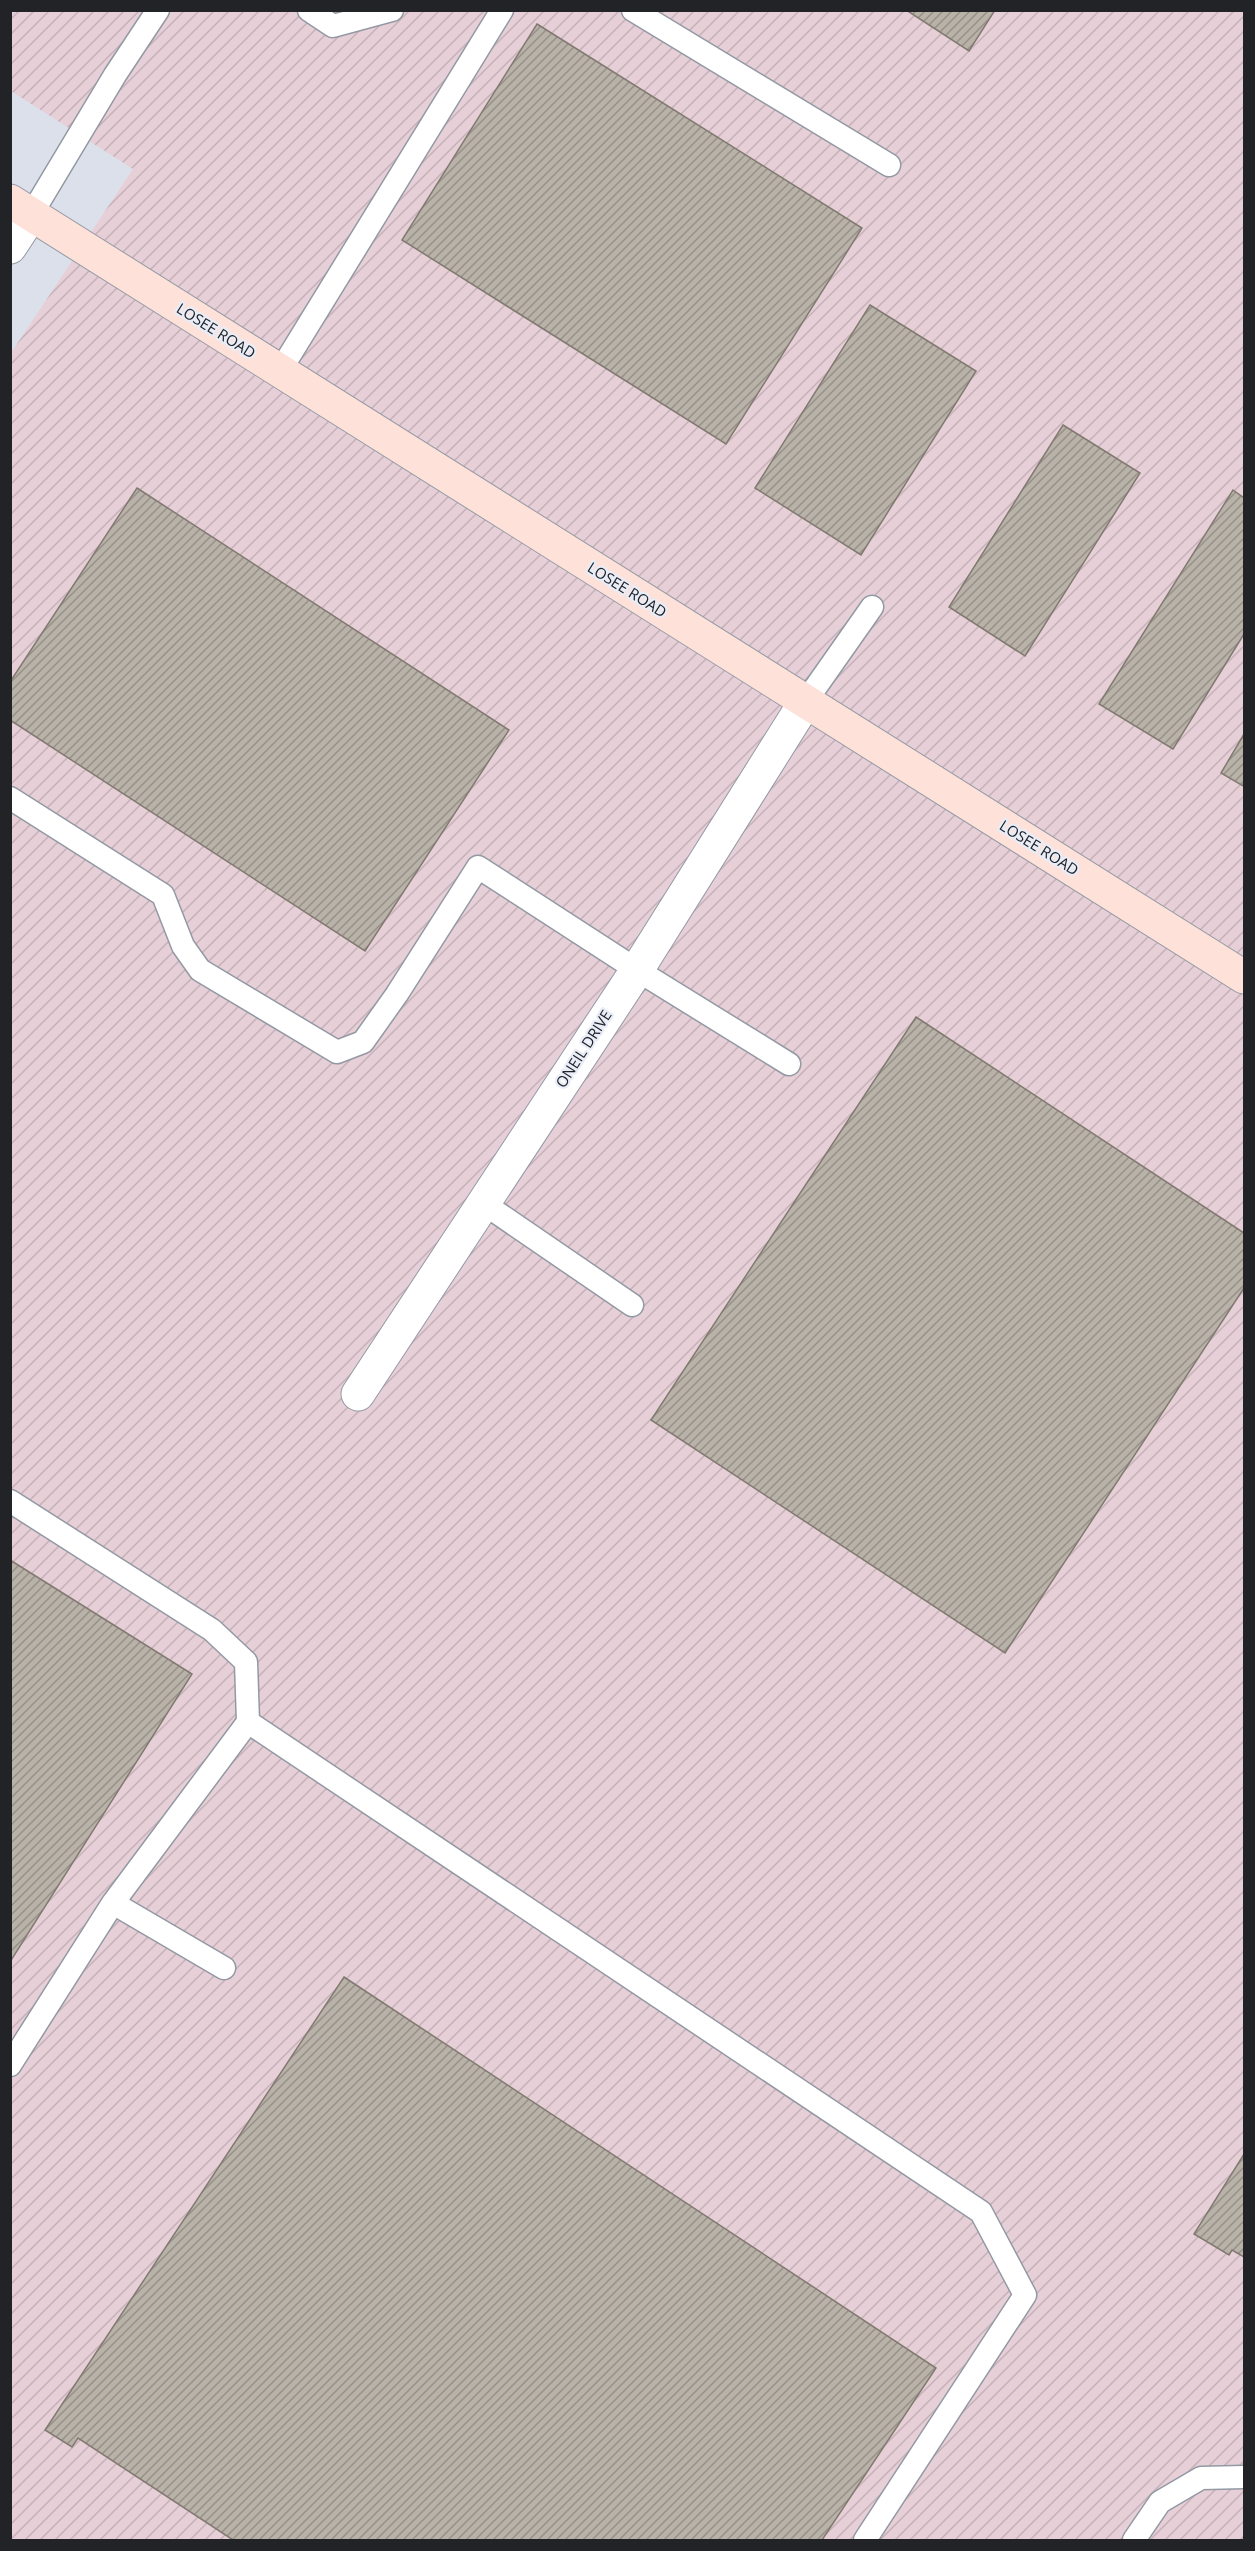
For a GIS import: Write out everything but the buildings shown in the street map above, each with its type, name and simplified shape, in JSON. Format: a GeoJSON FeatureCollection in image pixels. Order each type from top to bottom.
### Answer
{"type":"FeatureCollection","features":[{"type":"Feature","properties":{"kind":"main road","name":"LOSEE ROAD"},"geometry":{"type":"LineString","coordinates":[[21,208],[1245,977]]}},
{"type":"Feature","properties":{"kind":"street"},"geometry":{"type":"LineString","coordinates":[[10,247],[21,208]]}},
{"type":"Feature","properties":{"kind":"street","name":"ONEIL DRIVE"},"geometry":{"type":"LineString","coordinates":[[358,1394],[637,970],[806,701]]}},
{"type":"Feature","properties":{"kind":"lane"},"geometry":{"type":"LineString","coordinates":[[21,208],[158,10]]}},
{"type":"Feature","properties":{"kind":"lane"},"geometry":{"type":"LineString","coordinates":[[309,10],[333,26],[392,10]]}},
{"type":"Feature","properties":{"kind":"lane"},"geometry":{"type":"LineString","coordinates":[[280,371],[502,10]]}},
{"type":"Feature","properties":{"kind":"lane"},"geometry":{"type":"LineString","coordinates":[[633,10],[889,165]]}},
{"type":"Feature","properties":{"kind":"lane"},"geometry":{"type":"LineString","coordinates":[[806,701],[872,607]]}},
{"type":"Feature","properties":{"kind":"lane"},"geometry":{"type":"LineString","coordinates":[[10,798],[163,895],[183,946],[200,970],[337,1052],[363,1042],[397,994],[478,867],[637,970],[789,1064]]}},
{"type":"Feature","properties":{"kind":"lane"},"geometry":{"type":"LineString","coordinates":[[483,1203],[632,1305]]}},
{"type":"Feature","properties":{"kind":"lane"},"geometry":{"type":"LineString","coordinates":[[10,1500],[212,1630],[246,1662],[248,1722],[113,1903],[10,2065]]}},
{"type":"Feature","properties":{"kind":"lane"},"geometry":{"type":"LineString","coordinates":[[248,1722],[981,2212],[1024,2295],[865,2541]]}},
{"type":"Feature","properties":{"kind":"lane"},"geometry":{"type":"LineString","coordinates":[[113,1903],[224,1968]]}},
{"type":"Feature","properties":{"kind":"lane"},"geometry":{"type":"LineString","coordinates":[[1134,2541],[1160,2502],[1201,2478],[1245,2477]]}},
{"type":"Feature","properties":{"kind":"shaded area"},"geometry":{"type":"Polygon","coordinates":[[[11,11],[1244,11],[1244,2540],[11,2540],[11,353],[133,169],[11,91],[11,11]]]}}]}
